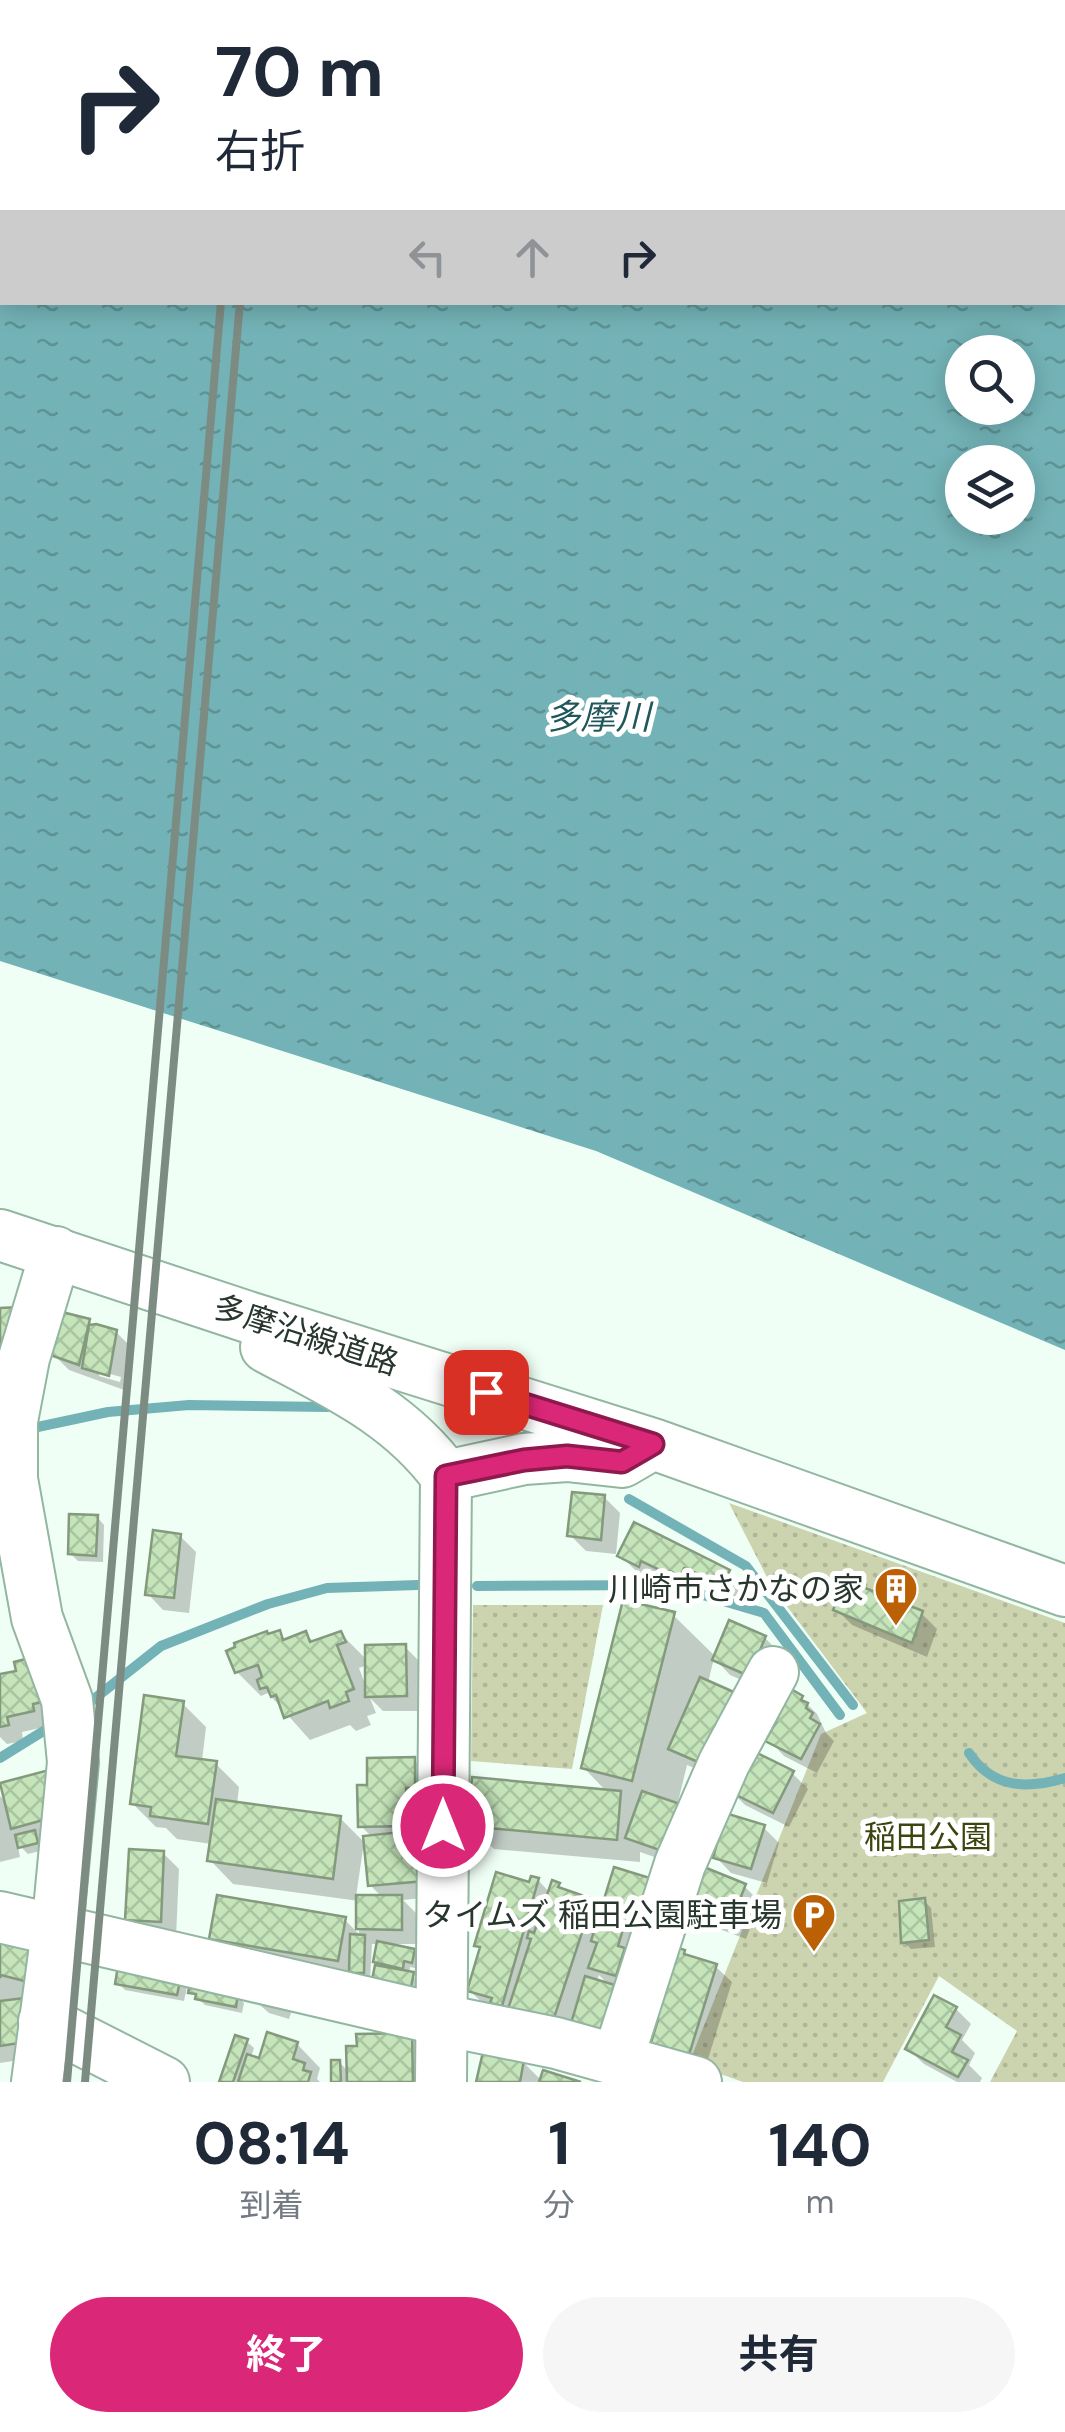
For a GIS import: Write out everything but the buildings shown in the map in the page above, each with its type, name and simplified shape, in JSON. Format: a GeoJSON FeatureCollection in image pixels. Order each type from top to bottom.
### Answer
{"type":"FeatureCollection","features":[{"type":"Feature","properties":{"kind":"street","name":"多摩沿線道路"},"geometry":{"type":"LineString","coordinates":[[0,1234],[251,1318],[653,1444],[1065,1591]]}},
{"type":"Feature","properties":{"kind":"street"},"geometry":{"type":"LineString","coordinates":[[38,2082],[72,1762],[67,1700],[22,1646],[37,1618],[12,1479],[12,1420],[24,1358],[56,1252]]}},
{"type":"Feature","properties":{"kind":"street"},"geometry":{"type":"LineString","coordinates":[[251,1318],[266,1348],[342,1387],[410,1433],[446,1476],[441,2082]]}},
{"type":"Feature","properties":{"kind":"street"},"geometry":{"type":"LineString","coordinates":[[446,1476],[538,1458],[567,1456],[622,1462],[653,1444]]}},
{"type":"Feature","properties":{"kind":"street"},"geometry":{"type":"LineString","coordinates":[[617,2062],[680,1864],[724,1762],[774,1672]]}},
{"type":"Feature","properties":{"kind":"street"},"geometry":{"type":"LineString","coordinates":[[0,1918],[556,2043],[696,2082]]}},
{"type":"Feature","properties":{"kind":"street"},"geometry":{"type":"LineString","coordinates":[[44,2021],[164,2082]]}},
{"type":"Feature","properties":{"kind":"green space","name":"稲田公園"},"geometry":{"type":"Polygon","coordinates":[[[729,1503],[1065,1623],[1065,2082],[990,2082],[1017,2031],[939,1976],[883,2082],[743,2082],[689,2063],[821,1734],[867,1713],[771,1585],[729,1503]]]}},
{"type":"Feature","properties":{"kind":"green space"},"geometry":{"type":"Polygon","coordinates":[[[473,1605],[603,1605],[572,1769],[471,1761],[473,1605]]]}},
{"type":"Feature","properties":{"kind":"water","name":"多摩川"},"geometry":{"type":"Polygon","coordinates":[[[0,305],[1065,305],[1065,1350],[596,1151],[0,961],[0,305]]]}},
{"type":"Feature","properties":{"kind":"waterway"},"geometry":{"type":"LineString","coordinates":[[33,1428],[108,1412],[189,1405],[328,1407]]}},
{"type":"Feature","properties":{"kind":"waterway"},"geometry":{"type":"LineString","coordinates":[[629,1499],[746,1566],[853,1705]]}},
{"type":"Feature","properties":{"kind":"waterway"},"geometry":{"type":"LineString","coordinates":[[89,1703],[161,1646],[268,1604],[327,1588],[418,1585]]}},
{"type":"Feature","properties":{"kind":"waterway"},"geometry":{"type":"LineString","coordinates":[[477,1586],[669,1585],[764,1613],[840,1715]]}},
{"type":"Feature","properties":{"kind":"waterway"},"geometry":{"type":"LineString","coordinates":[[0,1758],[50,1727]]}},
{"type":"Feature","properties":{"kind":"waterway"},"geometry":{"type":"LineString","coordinates":[[969,1753],[978,1765],[1000,1780],[1037,1784],[1065,1778]]}},
{"type":"Feature","properties":{"kind":"railway"},"geometry":{"type":"LineString","coordinates":[[67,2082],[221,305]]}},
{"type":"Feature","properties":{"kind":"railway"},"geometry":{"type":"LineString","coordinates":[[85,2082],[240,305]]}},
{"type":"Feature","properties":{"kind":"place","name":"川崎市さかなの家"},"geometry":{"type":"Point","coordinates":[896,1627]}},
{"type":"Feature","properties":{"kind":"place","name":"タイムズ 稲田公園駐車場"},"geometry":{"type":"Point","coordinates":[814,1953]}},
{"type":"Feature","properties":{"kind":"route"},"geometry":{"type":"LineString","coordinates":[[443,1826],[446,1476],[524,1460],[567,1456],[622,1462],[653,1444],[486,1392]]}}]}
